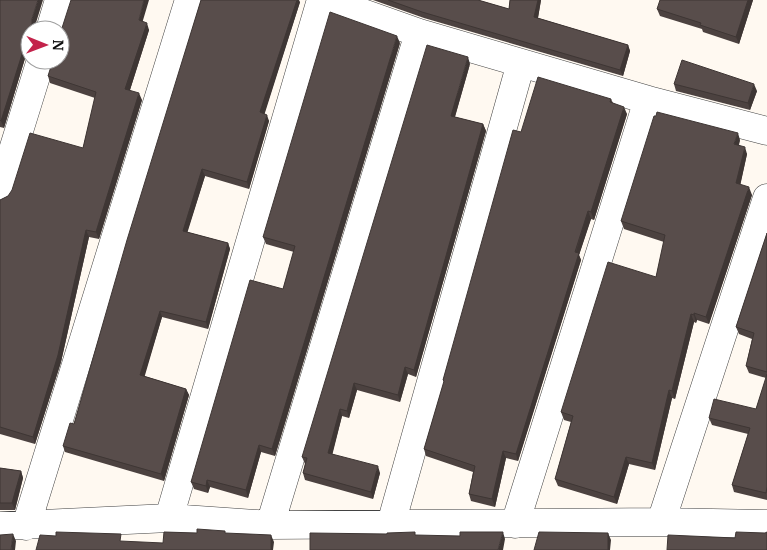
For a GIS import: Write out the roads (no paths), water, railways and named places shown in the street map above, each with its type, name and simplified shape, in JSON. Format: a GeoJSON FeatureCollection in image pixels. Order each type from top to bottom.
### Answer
{"type":"FeatureCollection","features":[{"type":"Feature","properties":{"kind":"street"},"geometry":{"type":"LineString","coordinates":[[53,20],[59,0]]}},
{"type":"Feature","properties":{"kind":"street"},"geometry":{"type":"LineString","coordinates":[[190,0],[13,526],[170,518],[270,525],[662,522],[767,524]]}},
{"type":"Feature","properties":{"kind":"street"},"geometry":{"type":"LineString","coordinates":[[170,518],[321,0]]}},
{"type":"Feature","properties":{"kind":"street"},"geometry":{"type":"LineString","coordinates":[[326,0],[419,33],[648,100],[767,131]]}},
{"type":"Feature","properties":{"kind":"street"},"geometry":{"type":"LineString","coordinates":[[270,525],[419,33]]}},
{"type":"Feature","properties":{"kind":"street"},"geometry":{"type":"LineString","coordinates":[[391,524],[521,63]]}},
{"type":"Feature","properties":{"kind":"street"},"geometry":{"type":"LineString","coordinates":[[0,192],[38,70]]}},
{"type":"Feature","properties":{"kind":"street"},"geometry":{"type":"LineString","coordinates":[[515,524],[648,100]]}},
{"type":"Feature","properties":{"kind":"street"},"geometry":{"type":"LineString","coordinates":[[662,522],[767,198]]}}]}
